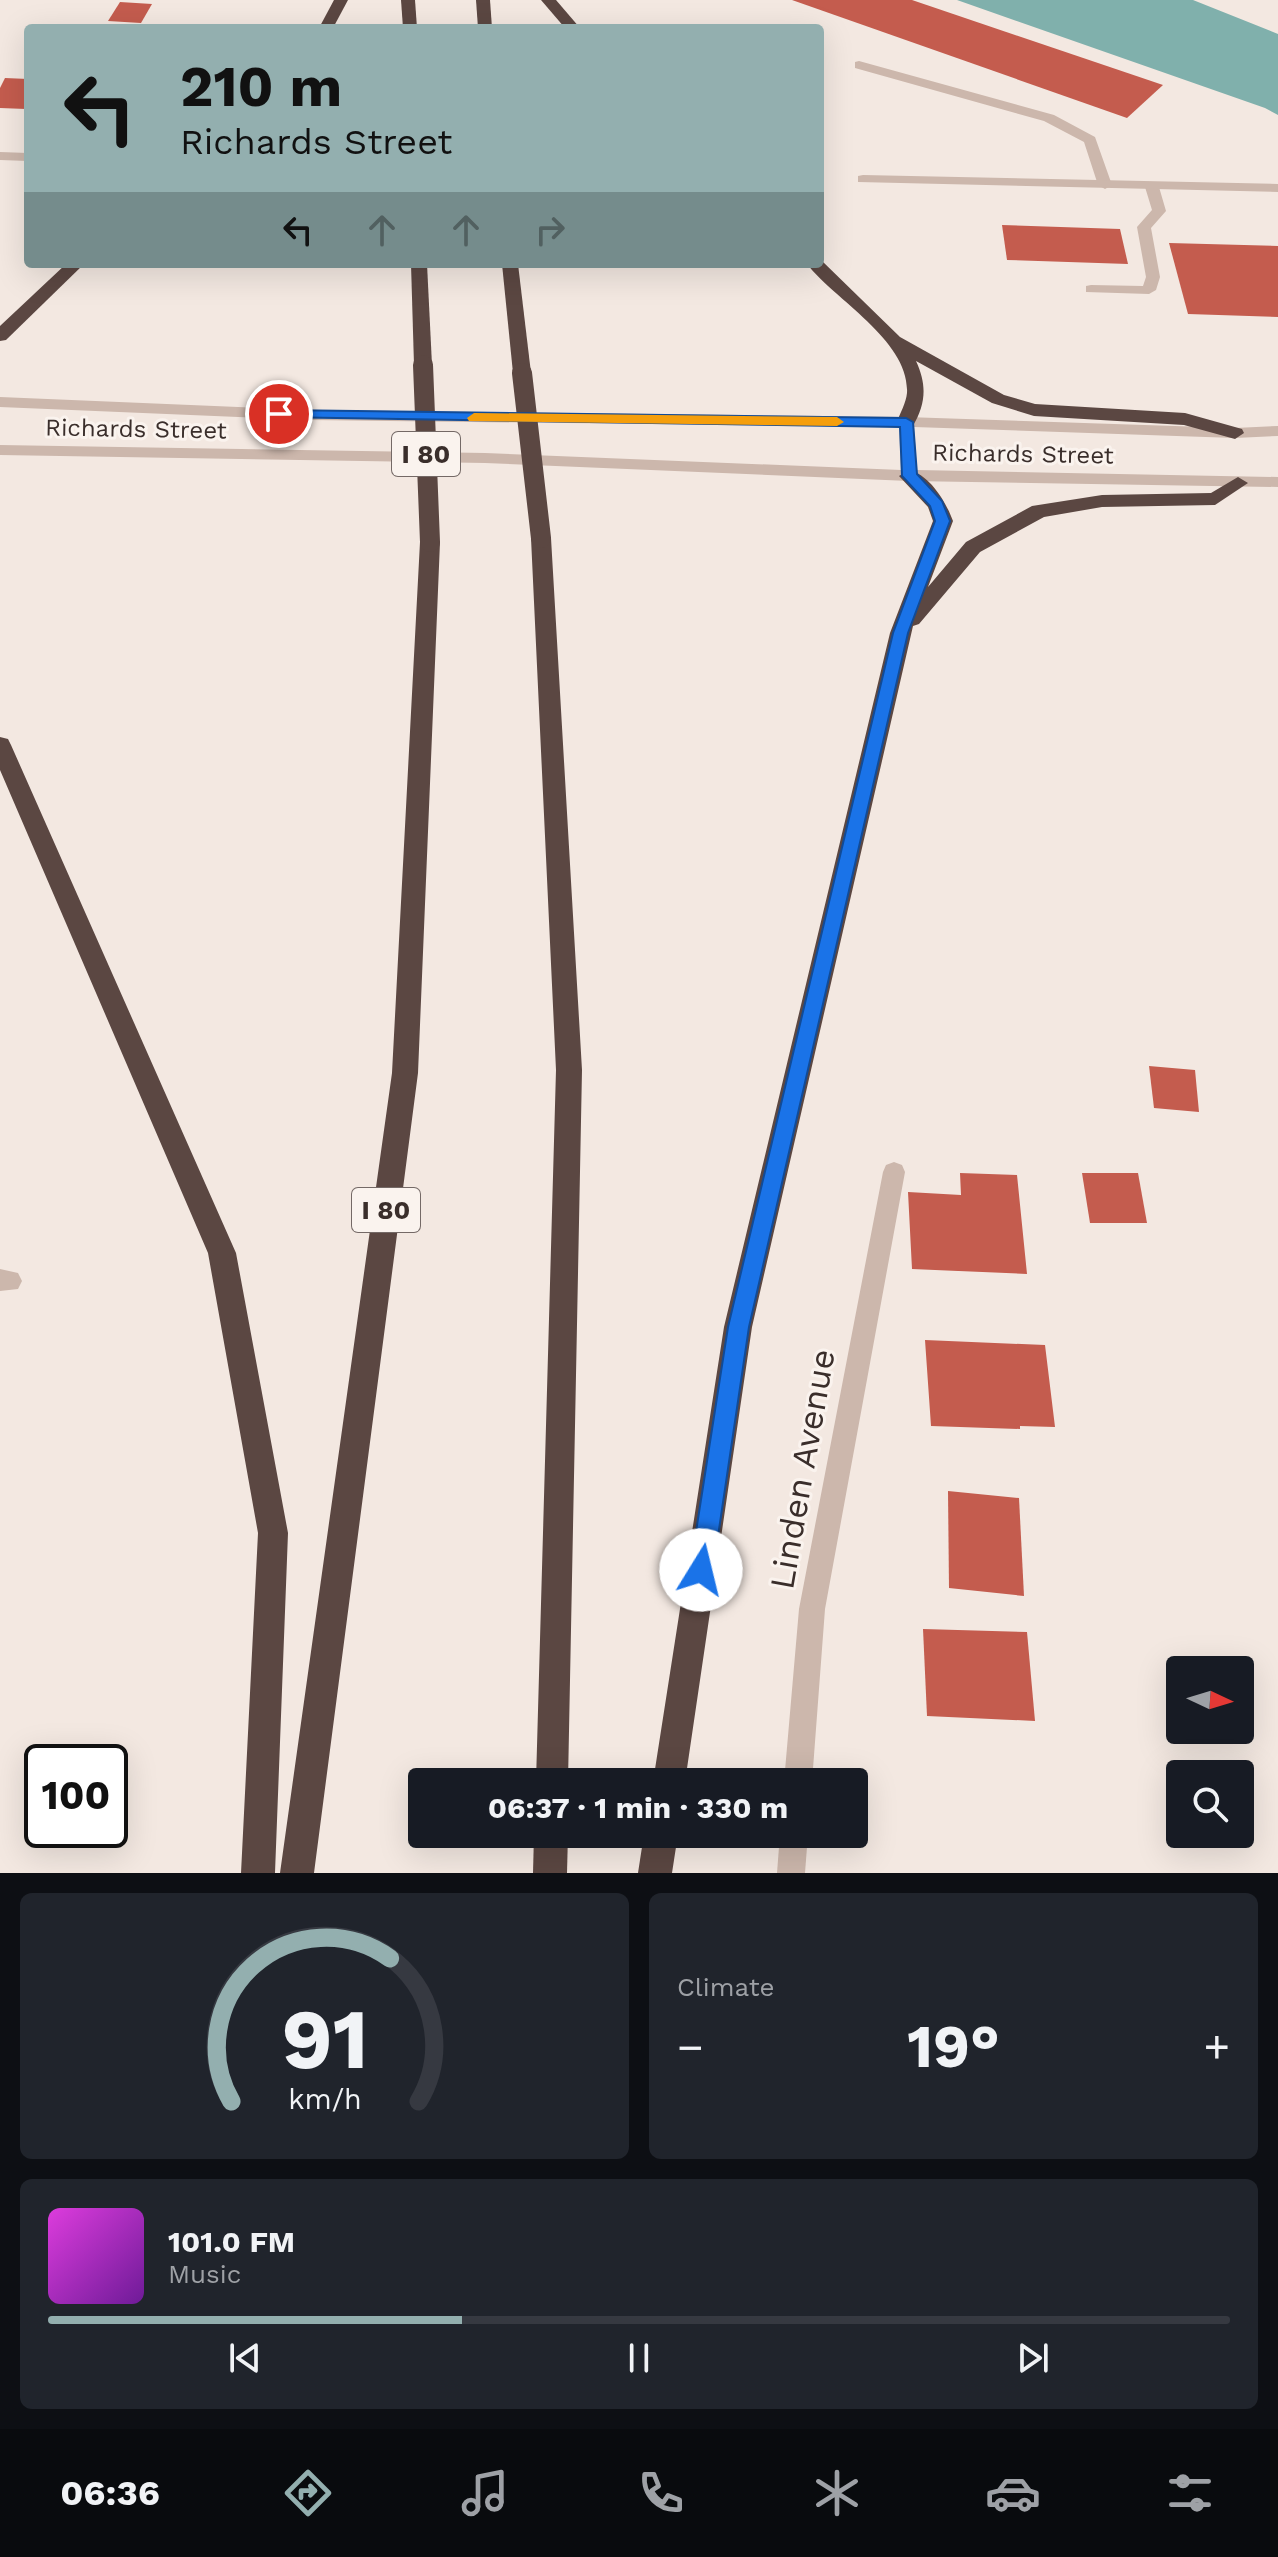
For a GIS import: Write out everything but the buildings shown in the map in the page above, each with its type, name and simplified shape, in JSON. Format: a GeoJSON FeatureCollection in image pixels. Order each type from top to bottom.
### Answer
{"type":"FeatureCollection","features":[{"type":"Feature","properties":{"kind":"highway"},"geometry":{"type":"LineString","coordinates":[[328,24],[341,0]]}},
{"type":"Feature","properties":{"kind":"highway"},"geometry":{"type":"LineString","coordinates":[[408,0],[410,24]]}},
{"type":"Feature","properties":{"kind":"highway"},"geometry":{"type":"LineString","coordinates":[[483,0],[485,24]]}},
{"type":"Feature","properties":{"kind":"highway"},"geometry":{"type":"LineString","coordinates":[[548,0],[569,24]]}},
{"type":"Feature","properties":{"kind":"highway"},"geometry":{"type":"LineString","coordinates":[[0,336],[72,268]]}},
{"type":"Feature","properties":{"kind":"highway","name":"I 80"},"geometry":{"type":"LineString","coordinates":[[297,1873],[405,1073],[430,542],[419,268]]}},
{"type":"Feature","properties":{"kind":"highway"},"geometry":{"type":"LineString","coordinates":[[510,268],[541,538],[569,1070],[552,1768]]}},
{"type":"Feature","properties":{"kind":"highway"},"geometry":{"type":"LineString","coordinates":[[819,268],[894,341],[909,360],[917,391],[906,422]]}},
{"type":"Feature","properties":{"kind":"highway"},"geometry":{"type":"LineString","coordinates":[[0,321],[32,304]]}},
{"type":"Feature","properties":{"kind":"highway"},"geometry":{"type":"LineString","coordinates":[[894,341],[998,399],[1034,410],[1185,419],[1235,433]]}},
{"type":"Feature","properties":{"kind":"highway"},"geometry":{"type":"LineString","coordinates":[[671,1768],[738,1327],[900,633],[943,521],[937,504],[909,476]]}},
{"type":"Feature","properties":{"kind":"highway"},"geometry":{"type":"LineString","coordinates":[[900,633],[973,547],[1039,511],[1102,501],[1215,499],[1238,483]]}},
{"type":"Feature","properties":{"kind":"highway"},"geometry":{"type":"LineString","coordinates":[[0,745],[222,1253],[273,1533],[258,1873]]}},
{"type":"Feature","properties":{"kind":"highway"},"geometry":{"type":"LineString","coordinates":[[550,1873],[551,1848]]}},
{"type":"Feature","properties":{"kind":"highway"},"geometry":{"type":"LineString","coordinates":[[655,1873],[659,1848]]}},
{"type":"Feature","properties":{"kind":"street"},"geometry":{"type":"LineString","coordinates":[[859,65],[1049,118],[1090,140],[1105,185]]}},
{"type":"Feature","properties":{"kind":"street"},"geometry":{"type":"LineString","coordinates":[[0,156],[24,157]]}},
{"type":"Feature","properties":{"kind":"street"},"geometry":{"type":"LineString","coordinates":[[863,179],[1278,188]]}},
{"type":"Feature","properties":{"kind":"street"},"geometry":{"type":"LineString","coordinates":[[1091,289],[1149,290],[1153,277],[1144,227],[1159,211],[1152,187]]}},
{"type":"Feature","properties":{"kind":"street","name":"Richards Street"},"geometry":{"type":"LineString","coordinates":[[0,402],[310,415],[906,422],[1235,433],[1278,431]]}},
{"type":"Feature","properties":{"kind":"street"},"geometry":{"type":"LineString","coordinates":[[906,422],[909,476]]}},
{"type":"Feature","properties":{"kind":"street","name":"Richards Street"},"geometry":{"type":"LineString","coordinates":[[0,450],[485,458],[909,476],[1278,482]]}},
{"type":"Feature","properties":{"kind":"street","name":"Linden Avenue"},"geometry":{"type":"LineString","coordinates":[[799,1768],[812,1609],[894,1172]]}},
{"type":"Feature","properties":{"kind":"street"},"geometry":{"type":"LineString","coordinates":[[791,1873],[793,1848]]}},
{"type":"Feature","properties":{"kind":"water"},"geometry":{"type":"Polygon","coordinates":[[[957,0],[1193,0],[1278,34],[1278,115],[1265,108],[957,0]]]}},
{"type":"Feature","properties":{"kind":"slow traffic"},"geometry":{"type":"LineString","coordinates":[[474,418],[837,422]]}},
{"type":"Feature","properties":{"kind":"route"},"geometry":{"type":"LineString","coordinates":[[279,414],[906,422],[909,476],[937,504],[943,521],[900,633],[738,1327],[701,1570]]}}]}
